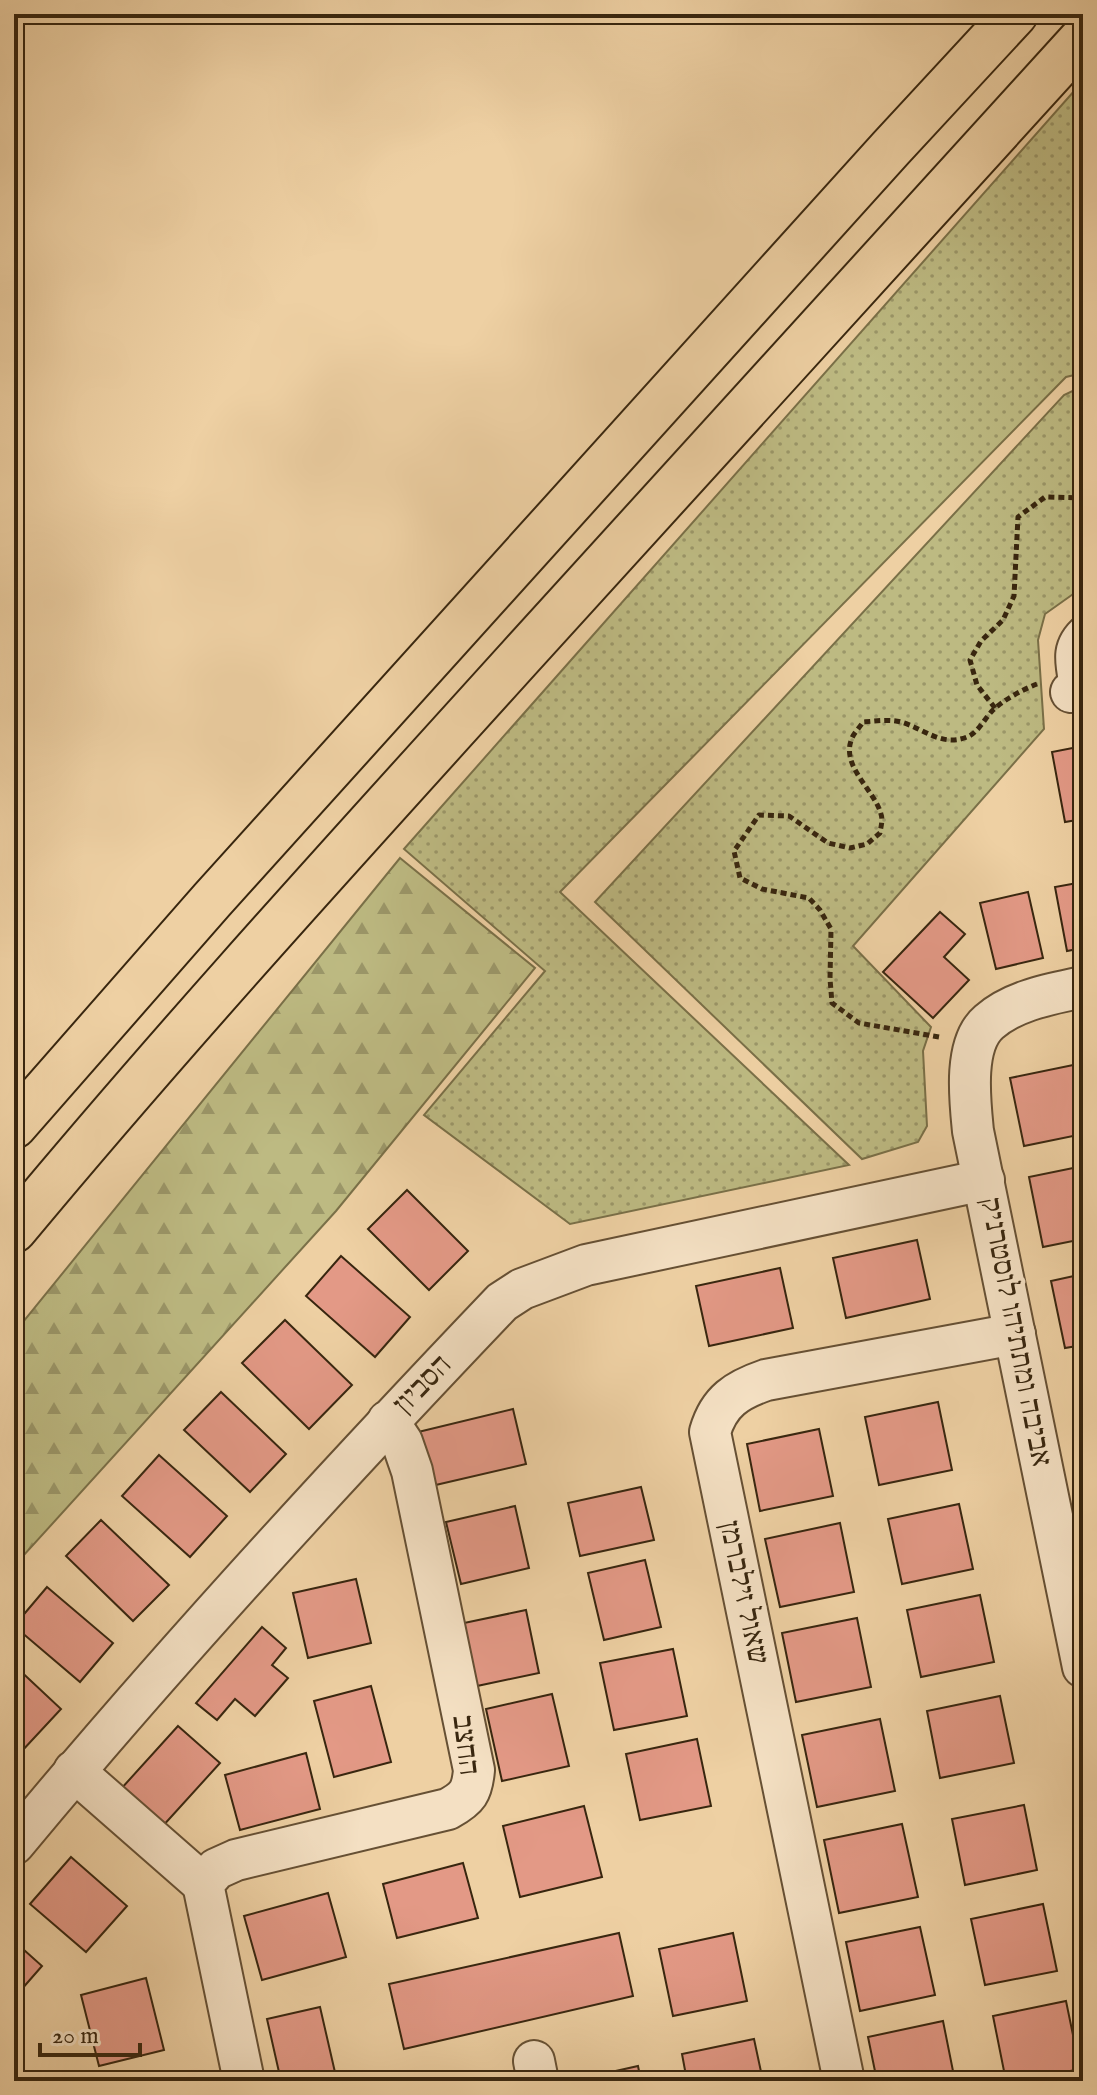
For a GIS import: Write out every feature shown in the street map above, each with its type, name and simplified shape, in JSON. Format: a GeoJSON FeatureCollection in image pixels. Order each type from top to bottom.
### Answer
{"type":"FeatureCollection","features":[{"type":"Feature","properties":{"kind":"highway"},"geometry":{"type":"LineString","coordinates":[[14,1126],[212,900],[1015,14]]}},
{"type":"Feature","properties":{"kind":"highway"},"geometry":{"type":"LineString","coordinates":[[14,1230],[262,943],[1083,38]]}},
{"type":"Feature","properties":{"kind":"street"},"geometry":{"type":"LineString","coordinates":[[975,1043],[987,1023],[1013,1007],[1048,994],[1083,987]]}},
{"type":"Feature","properties":{"kind":"street","name":"אביבה ומתתיהו לוסטרניק"},"geometry":{"type":"LineString","coordinates":[[975,1043],[970,1072],[973,1131],[1083,1667]]}},
{"type":"Feature","properties":{"kind":"street","name":"הסביון"},"geometry":{"type":"LineString","coordinates":[[14,1844],[74,1771],[277,1542],[502,1302],[522,1289],[601,1261],[984,1180]]}},
{"type":"Feature","properties":{"kind":"street","name":"שאול זילברמן"},"geometry":{"type":"LineString","coordinates":[[844,2081],[710,1432],[715,1415],[727,1401],[742,1388],[766,1380],[1015,1334]]}},
{"type":"Feature","properties":{"kind":"street","name":"החצב"},"geometry":{"type":"LineString","coordinates":[[203,1884],[216,1869],[236,1860],[448,1809],[462,1801],[472,1788],[474,1770],[412,1471],[402,1442],[388,1421]]}},
{"type":"Feature","properties":{"kind":"street"},"geometry":{"type":"LineString","coordinates":[[74,1771],[203,1884],[244,2081]]}},
{"type":"Feature","properties":{"kind":"lane"},"geometry":{"type":"LineString","coordinates":[[1074,684],[1065,654],[1072,635],[1083,625]]}},
{"type":"Feature","properties":{"kind":"path"},"geometry":{"type":"LineString","coordinates":[[995,708],[977,685],[970,660],[981,641],[1003,620],[1014,596],[1018,517],[1045,497],[1083,498]]}},
{"type":"Feature","properties":{"kind":"path"},"geometry":{"type":"LineString","coordinates":[[975,1043],[859,1023],[832,1003],[831,929],[820,910],[809,898],[762,889],[740,878],[734,851],[759,815],[789,816],[828,843],[850,848],[867,844],[880,833],[882,817],[874,797],[860,779],[850,758],[851,739],[863,722],[902,722],[935,738],[951,740],[971,736],[995,708],[1025,688],[1074,684]]}},
{"type":"Feature","properties":{"kind":"green space"},"geometry":{"type":"Polygon","coordinates":[[[1083,81],[1083,373],[1066,377],[560,892],[849,1165],[570,1224],[424,1115],[545,971],[404,849],[1083,81]]]}},
{"type":"Feature","properties":{"kind":"green space"},"geometry":{"type":"Polygon","coordinates":[[[1081,387],[1083,587],[1045,614],[1038,640],[1044,729],[853,946],[931,1027],[923,1051],[927,1126],[918,1142],[862,1159],[595,902],[1064,395],[1081,387]]]}},
{"type":"Feature","properties":{"kind":"green space"},"geometry":{"type":"Polygon","coordinates":[[[400,858],[535,968],[336,1211],[14,1566],[14,1333],[400,858]]]}},
{"type":"Feature","properties":{"kind":"building"},"geometry":{"type":"Polygon","coordinates":[[[1083,746],[1083,819],[1065,822],[1052,752],[1083,746]]]}},
{"type":"Feature","properties":{"kind":"building"},"geometry":{"type":"Polygon","coordinates":[[[1083,882],[1083,948],[1067,951],[1055,887],[1083,882]]]}},
{"type":"Feature","properties":{"kind":"building"},"geometry":{"type":"Polygon","coordinates":[[[1028,892],[1043,958],[996,969],[980,903],[1028,892]]]}},
{"type":"Feature","properties":{"kind":"building"},"geometry":{"type":"Polygon","coordinates":[[[940,912],[965,934],[944,957],[969,980],[933,1018],[883,972],[940,912]]]}},
{"type":"Feature","properties":{"kind":"building"},"geometry":{"type":"Polygon","coordinates":[[[1083,1063],[1083,1134],[1024,1146],[1010,1078],[1083,1063]]]}},
{"type":"Feature","properties":{"kind":"building"},"geometry":{"type":"Polygon","coordinates":[[[1083,1166],[1083,1239],[1043,1247],[1029,1177],[1083,1166]]]}},
{"type":"Feature","properties":{"kind":"building"},"geometry":{"type":"Polygon","coordinates":[[[407,1190],[468,1251],[429,1290],[368,1229],[407,1190]]]}},
{"type":"Feature","properties":{"kind":"building"},"geometry":{"type":"Polygon","coordinates":[[[917,1240],[930,1299],[846,1318],[833,1258],[917,1240]]]}},
{"type":"Feature","properties":{"kind":"building"},"geometry":{"type":"Polygon","coordinates":[[[341,1256],[410,1317],[375,1357],[306,1296],[341,1256]]]}},
{"type":"Feature","properties":{"kind":"building"},"geometry":{"type":"Polygon","coordinates":[[[780,1268],[793,1328],[709,1346],[696,1286],[780,1268]]]}},
{"type":"Feature","properties":{"kind":"building"},"geometry":{"type":"Polygon","coordinates":[[[1083,1274],[1083,1345],[1065,1348],[1051,1281],[1083,1274]]]}},
{"type":"Feature","properties":{"kind":"building"},"geometry":{"type":"Polygon","coordinates":[[[285,1320],[352,1385],[309,1429],[242,1363],[285,1320]]]}},
{"type":"Feature","properties":{"kind":"building"},"geometry":{"type":"Polygon","coordinates":[[[1083,1382],[1083,1425],[1075,1384],[1083,1382]]]}},
{"type":"Feature","properties":{"kind":"building"},"geometry":{"type":"Polygon","coordinates":[[[221,1392],[286,1454],[250,1492],[184,1430],[221,1392]]]}},
{"type":"Feature","properties":{"kind":"building"},"geometry":{"type":"Polygon","coordinates":[[[938,1402],[952,1470],[879,1485],[865,1417],[938,1402]]]}},
{"type":"Feature","properties":{"kind":"building"},"geometry":{"type":"Polygon","coordinates":[[[513,1409],[526,1464],[427,1487],[414,1433],[513,1409]]]}},
{"type":"Feature","properties":{"kind":"building"},"geometry":{"type":"Polygon","coordinates":[[[819,1429],[833,1496],[760,1511],[747,1444],[819,1429]]]}},
{"type":"Feature","properties":{"kind":"building"},"geometry":{"type":"Polygon","coordinates":[[[159,1455],[227,1516],[190,1557],[122,1496],[159,1455]]]}},
{"type":"Feature","properties":{"kind":"building"},"geometry":{"type":"Polygon","coordinates":[[[641,1487],[654,1540],[580,1556],[568,1503],[641,1487]]]}},
{"type":"Feature","properties":{"kind":"building"},"geometry":{"type":"Polygon","coordinates":[[[959,1504],[973,1569],[902,1584],[888,1519],[959,1504]]]}},
{"type":"Feature","properties":{"kind":"building"},"geometry":{"type":"Polygon","coordinates":[[[515,1506],[529,1568],[461,1584],[446,1522],[515,1506]]]}},
{"type":"Feature","properties":{"kind":"building"},"geometry":{"type":"Polygon","coordinates":[[[101,1520],[169,1585],[133,1621],[66,1556],[101,1520]]]}},
{"type":"Feature","properties":{"kind":"building"},"geometry":{"type":"Polygon","coordinates":[[[840,1523],[854,1592],[780,1607],[765,1539],[840,1523]]]}},
{"type":"Feature","properties":{"kind":"building"},"geometry":{"type":"Polygon","coordinates":[[[645,1560],[661,1627],[604,1640],[588,1573],[645,1560]]]}},
{"type":"Feature","properties":{"kind":"building"},"geometry":{"type":"Polygon","coordinates":[[[356,1579],[371,1643],[308,1658],[293,1593],[356,1579]]]}},
{"type":"Feature","properties":{"kind":"building"},"geometry":{"type":"Polygon","coordinates":[[[47,1587],[113,1643],[80,1682],[14,1626],[47,1587]]]}},
{"type":"Feature","properties":{"kind":"building"},"geometry":{"type":"Polygon","coordinates":[[[980,1595],[994,1662],[921,1677],[907,1610],[980,1595]]]}},
{"type":"Feature","properties":{"kind":"building"},"geometry":{"type":"Polygon","coordinates":[[[526,1610],[539,1673],[477,1686],[464,1623],[526,1610]]]}},
{"type":"Feature","properties":{"kind":"building"},"geometry":{"type":"Polygon","coordinates":[[[857,1618],[871,1687],[796,1702],[782,1633],[857,1618]]]}},
{"type":"Feature","properties":{"kind":"building"},"geometry":{"type":"Polygon","coordinates":[[[262,1627],[286,1648],[272,1665],[288,1678],[255,1716],[235,1699],[217,1720],[196,1703],[262,1627]]]}},
{"type":"Feature","properties":{"kind":"building"},"geometry":{"type":"Polygon","coordinates":[[[673,1649],[687,1716],[614,1730],[600,1663],[673,1649]]]}},
{"type":"Feature","properties":{"kind":"building"},"geometry":{"type":"Polygon","coordinates":[[[14,1665],[61,1709],[21,1752],[14,1745],[14,1665]]]}},
{"type":"Feature","properties":{"kind":"building"},"geometry":{"type":"Polygon","coordinates":[[[371,1686],[391,1762],[334,1777],[314,1701],[371,1686]]]}},
{"type":"Feature","properties":{"kind":"building"},"geometry":{"type":"Polygon","coordinates":[[[552,1694],[569,1766],[502,1781],[486,1709],[552,1694]]]}},
{"type":"Feature","properties":{"kind":"building"},"geometry":{"type":"Polygon","coordinates":[[[1000,1696],[1014,1763],[940,1778],[927,1711],[1000,1696]]]}},
{"type":"Feature","properties":{"kind":"building"},"geometry":{"type":"Polygon","coordinates":[[[880,1719],[895,1791],[817,1807],[802,1735],[880,1719]]]}},
{"type":"Feature","properties":{"kind":"building"},"geometry":{"type":"Polygon","coordinates":[[[178,1726],[220,1763],[161,1828],[120,1790],[178,1726]]]}},
{"type":"Feature","properties":{"kind":"building"},"geometry":{"type":"Polygon","coordinates":[[[697,1739],[711,1806],[640,1820],[626,1754],[697,1739]]]}},
{"type":"Feature","properties":{"kind":"building"},"geometry":{"type":"Polygon","coordinates":[[[306,1753],[320,1809],[240,1830],[225,1775],[306,1753]]]}},
{"type":"Feature","properties":{"kind":"building"},"geometry":{"type":"Polygon","coordinates":[[[1024,1805],[1037,1870],[965,1885],[952,1819],[1024,1805]]]}},
{"type":"Feature","properties":{"kind":"building"},"geometry":{"type":"Polygon","coordinates":[[[584,1806],[602,1877],[520,1897],[503,1826],[584,1806]]]}},
{"type":"Feature","properties":{"kind":"building"},"geometry":{"type":"Polygon","coordinates":[[[902,1824],[918,1897],[839,1913],[824,1840],[902,1824]]]}},
{"type":"Feature","properties":{"kind":"building"},"geometry":{"type":"Polygon","coordinates":[[[71,1857],[127,1906],[86,1952],[30,1904],[71,1857]]]}},
{"type":"Feature","properties":{"kind":"building"},"geometry":{"type":"Polygon","coordinates":[[[463,1863],[478,1918],[397,1938],[383,1884],[463,1863]]]}},
{"type":"Feature","properties":{"kind":"building"},"geometry":{"type":"Polygon","coordinates":[[[328,1893],[346,1957],[262,1980],[244,1916],[328,1893]]]}},
{"type":"Feature","properties":{"kind":"building"},"geometry":{"type":"Polygon","coordinates":[[[1043,1904],[1057,1971],[985,1985],[971,1919],[1043,1904]]]}},
{"type":"Feature","properties":{"kind":"building"},"geometry":{"type":"Polygon","coordinates":[[[920,1927],[935,1995],[860,2011],[846,1942],[920,1927]]]}},
{"type":"Feature","properties":{"kind":"building"},"geometry":{"type":"Polygon","coordinates":[[[619,1933],[633,1996],[404,2049],[389,1984],[619,1933]]]}},
{"type":"Feature","properties":{"kind":"building"},"geometry":{"type":"Polygon","coordinates":[[[733,1933],[747,2001],[673,2016],[659,1949],[733,1933]]]}},
{"type":"Feature","properties":{"kind":"building"},"geometry":{"type":"Polygon","coordinates":[[[14,1941],[42,1966],[14,1998],[14,1941]]]}},
{"type":"Feature","properties":{"kind":"building"},"geometry":{"type":"Polygon","coordinates":[[[146,1978],[164,2050],[99,2066],[81,1995],[146,1978]]]}},
{"type":"Feature","properties":{"kind":"building"},"geometry":{"type":"Polygon","coordinates":[[[1066,2001],[1080,2069],[1021,2081],[1006,2081],[993,2016],[1066,2001]]]}},
{"type":"Feature","properties":{"kind":"building"},"geometry":{"type":"Polygon","coordinates":[[[320,2007],[337,2081],[281,2081],[267,2019],[320,2007]]]}},
{"type":"Feature","properties":{"kind":"building"},"geometry":{"type":"Polygon","coordinates":[[[943,2021],[955,2081],[877,2081],[868,2037],[943,2021]]]}},
{"type":"Feature","properties":{"kind":"building"},"geometry":{"type":"Polygon","coordinates":[[[754,2039],[763,2081],[687,2081],[682,2054],[754,2039]]]}},
{"type":"Feature","properties":{"kind":"building"},"geometry":{"type":"Polygon","coordinates":[[[638,2066],[641,2081],[580,2079],[638,2066]]]}}]}
